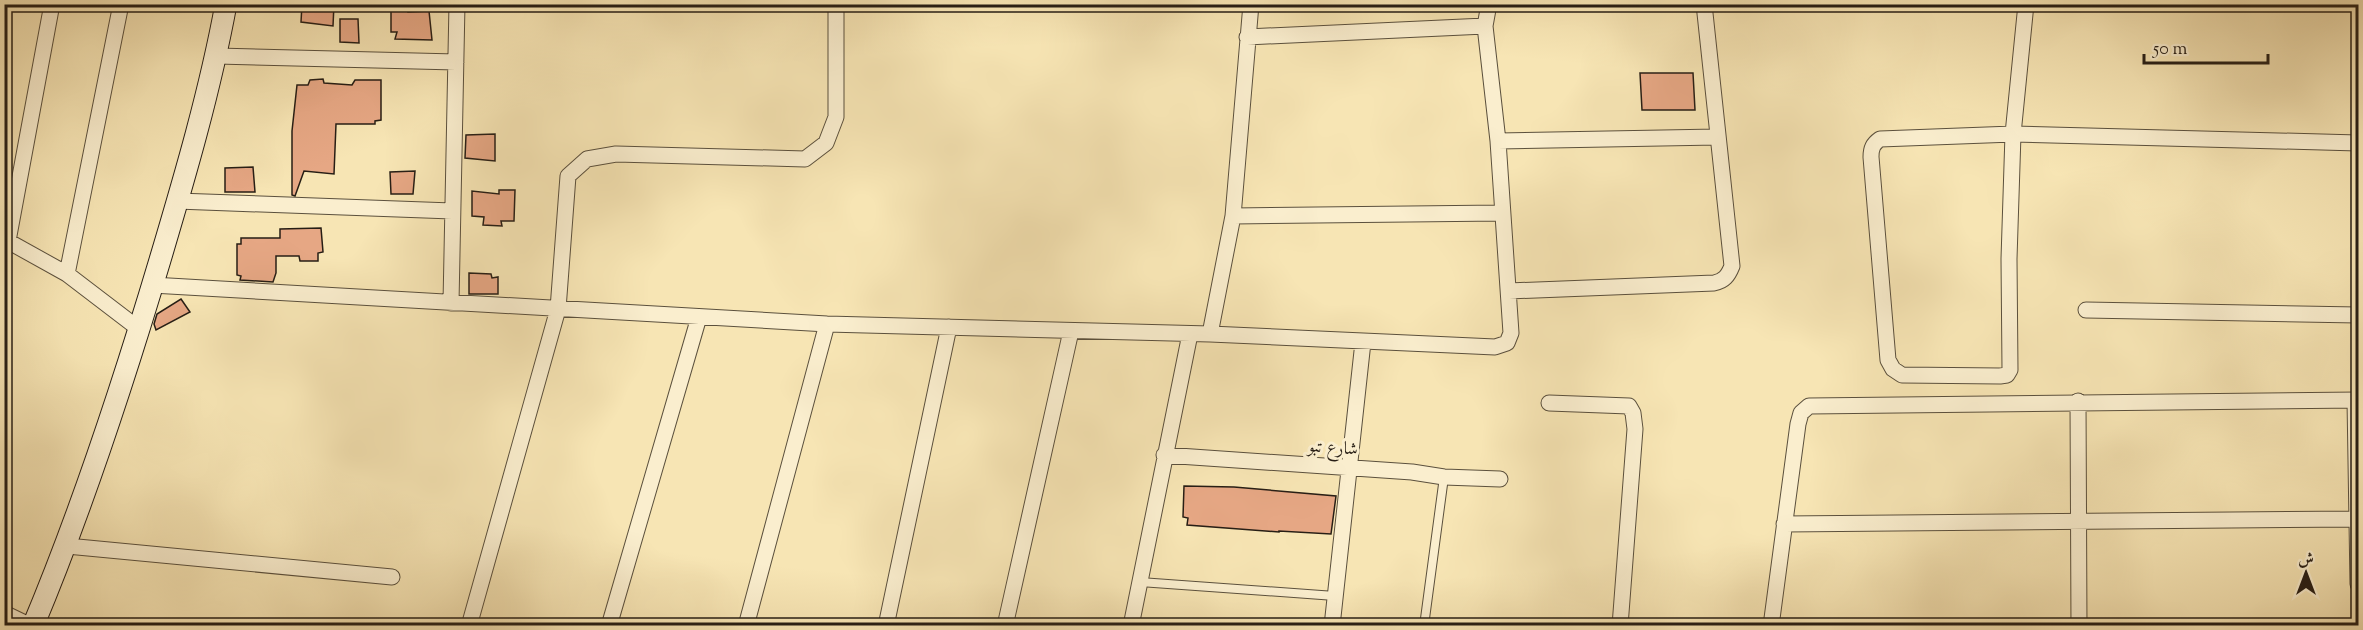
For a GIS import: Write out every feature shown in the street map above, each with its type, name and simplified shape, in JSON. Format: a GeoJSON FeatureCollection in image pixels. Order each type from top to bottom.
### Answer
{"type":"FeatureCollection","features":[{"type":"Feature","properties":{"kind":"street"},"geometry":{"type":"LineString","coordinates":[[52,4],[6,240],[66,274],[139,329]]}},
{"type":"Feature","properties":{"kind":"street"},"geometry":{"type":"LineString","coordinates":[[66,274],[121,4]]}},
{"type":"Feature","properties":{"kind":"street"},"geometry":{"type":"LineString","coordinates":[[4,613],[32,626],[67,546],[139,329],[177,201],[217,56],[226,4]]}},
{"type":"Feature","properties":{"kind":"street"},"geometry":{"type":"LineString","coordinates":[[451,303],[458,4]]}},
{"type":"Feature","properties":{"kind":"street"},"geometry":{"type":"LineString","coordinates":[[469,626],[558,309],[568,176],[588,159],[616,154],[805,159],[826,143],[836,117],[836,4]]}},
{"type":"Feature","properties":{"kind":"street"},"geometry":{"type":"LineString","coordinates":[[1210,334],[1233,216],[1251,4]]}},
{"type":"Feature","properties":{"kind":"street"},"geometry":{"type":"LineString","coordinates":[[152,285],[827,324],[1210,334],[1495,347],[1506,343],[1511,333],[1501,213],[1498,141],[1485,26],[1489,4]]}},
{"type":"Feature","properties":{"kind":"street"},"geometry":{"type":"LineString","coordinates":[[1509,291],[1722,281],[1729,274],[1732,266],[1704,4]]}},
{"type":"Feature","properties":{"kind":"street"},"geometry":{"type":"LineString","coordinates":[[2026,4],[2013,134],[2009,259],[2010,370],[2007,375],[2000,376],[1902,375],[1893,369],[1888,360],[1871,149],[1880,139],[2013,134],[2358,142]]}},
{"type":"Feature","properties":{"kind":"street"},"geometry":{"type":"LineString","coordinates":[[1247,37],[1485,26]]}},
{"type":"Feature","properties":{"kind":"street"},"geometry":{"type":"LineString","coordinates":[[217,56],[456,63]]}},
{"type":"Feature","properties":{"kind":"street"},"geometry":{"type":"LineString","coordinates":[[1498,141],[1717,137]]}},
{"type":"Feature","properties":{"kind":"street"},"geometry":{"type":"LineString","coordinates":[[177,201],[452,211]]}},
{"type":"Feature","properties":{"kind":"street"},"geometry":{"type":"LineString","coordinates":[[1233,216],[1501,213]]}},
{"type":"Feature","properties":{"kind":"street"},"geometry":{"type":"LineString","coordinates":[[2086,310],[2358,315]]}},
{"type":"Feature","properties":{"kind":"street"},"geometry":{"type":"LineString","coordinates":[[609,626],[699,317]]}},
{"type":"Feature","properties":{"kind":"street"},"geometry":{"type":"LineString","coordinates":[[746,626],[827,324]]}},
{"type":"Feature","properties":{"kind":"street"},"geometry":{"type":"LineString","coordinates":[[886,626],[949,327]]}},
{"type":"Feature","properties":{"kind":"street"},"geometry":{"type":"LineString","coordinates":[[1005,626],[1071,331]]}},
{"type":"Feature","properties":{"kind":"street"},"geometry":{"type":"LineString","coordinates":[[1131,626],[1190,334]]}},
{"type":"Feature","properties":{"kind":"street"},"geometry":{"type":"LineString","coordinates":[[1332,626],[1363,342]]}},
{"type":"Feature","properties":{"kind":"street"},"geometry":{"type":"LineString","coordinates":[[1771,626],[1798,424],[1801,412],[1809,406],[2078,401],[2357,400],[2358,584]]}},
{"type":"Feature","properties":{"kind":"street"},"geometry":{"type":"LineString","coordinates":[[2078,401],[2079,626]]}},
{"type":"Feature","properties":{"kind":"street"},"geometry":{"type":"LineString","coordinates":[[1549,403],[1629,406],[1633,413],[1635,429],[1620,626]]}},
{"type":"Feature","properties":{"kind":"street","name":"شارع تبو"},"geometry":{"type":"LineString","coordinates":[[1164,455],[1348,467],[1444,477],[1500,479]]}},
{"type":"Feature","properties":{"kind":"street"},"geometry":{"type":"LineString","coordinates":[[1784,524],[2356,519]]}},
{"type":"Feature","properties":{"kind":"street"},"geometry":{"type":"LineString","coordinates":[[67,546],[392,577]]}},
{"type":"Feature","properties":{"kind":"lane"},"geometry":{"type":"LineString","coordinates":[[1424,626],[1444,477]]}},
{"type":"Feature","properties":{"kind":"lane"},"geometry":{"type":"LineString","coordinates":[[1140,582],[1335,596]]}},
{"type":"Feature","properties":{"kind":"building"},"geometry":{"type":"Polygon","coordinates":[[[302,4],[334,4],[333,26],[301,22],[302,4]]]}},
{"type":"Feature","properties":{"kind":"building"},"geometry":{"type":"Polygon","coordinates":[[[408,10],[408,12],[429,11],[432,40],[395,39],[397,32],[391,32],[391,11],[408,10]]]}},
{"type":"Feature","properties":{"kind":"building"},"geometry":{"type":"Polygon","coordinates":[[[340,19],[358,19],[359,43],[340,42],[340,19]]]}},
{"type":"Feature","properties":{"kind":"building"},"geometry":{"type":"Polygon","coordinates":[[[1640,73],[1693,73],[1695,110],[1642,110],[1640,73]]]}},
{"type":"Feature","properties":{"kind":"building"},"geometry":{"type":"Polygon","coordinates":[[[323,79],[324,83],[352,85],[355,80],[381,80],[381,120],[375,121],[375,124],[336,124],[334,174],[304,171],[295,196],[292,195],[292,131],[297,85],[308,85],[310,80],[323,79]]]}},
{"type":"Feature","properties":{"kind":"building"},"geometry":{"type":"Polygon","coordinates":[[[495,134],[495,161],[465,158],[466,135],[495,134]]]}},
{"type":"Feature","properties":{"kind":"building"},"geometry":{"type":"Polygon","coordinates":[[[253,167],[255,192],[225,192],[225,168],[253,167]]]}},
{"type":"Feature","properties":{"kind":"building"},"geometry":{"type":"Polygon","coordinates":[[[415,171],[413,194],[391,194],[390,172],[415,171]]]}},
{"type":"Feature","properties":{"kind":"building"},"geometry":{"type":"Polygon","coordinates":[[[499,190],[515,190],[514,221],[501,221],[502,226],[483,225],[484,217],[472,216],[472,191],[499,194],[499,190]]]}},
{"type":"Feature","properties":{"kind":"building"},"geometry":{"type":"Polygon","coordinates":[[[321,228],[323,252],[318,253],[318,261],[300,261],[299,256],[276,256],[276,273],[273,282],[240,280],[241,276],[237,275],[237,244],[241,244],[241,238],[280,238],[280,229],[321,228]]]}},
{"type":"Feature","properties":{"kind":"building"},"geometry":{"type":"Polygon","coordinates":[[[469,273],[491,274],[492,278],[498,277],[498,294],[469,294],[469,273]]]}},
{"type":"Feature","properties":{"kind":"building"},"geometry":{"type":"Polygon","coordinates":[[[181,299],[190,312],[156,330],[154,324],[157,314],[181,299]]]}},
{"type":"Feature","properties":{"kind":"building"},"geometry":{"type":"Polygon","coordinates":[[[1184,486],[1234,487],[1336,496],[1331,534],[1187,525],[1188,518],[1183,517],[1184,486]]]}}]}
